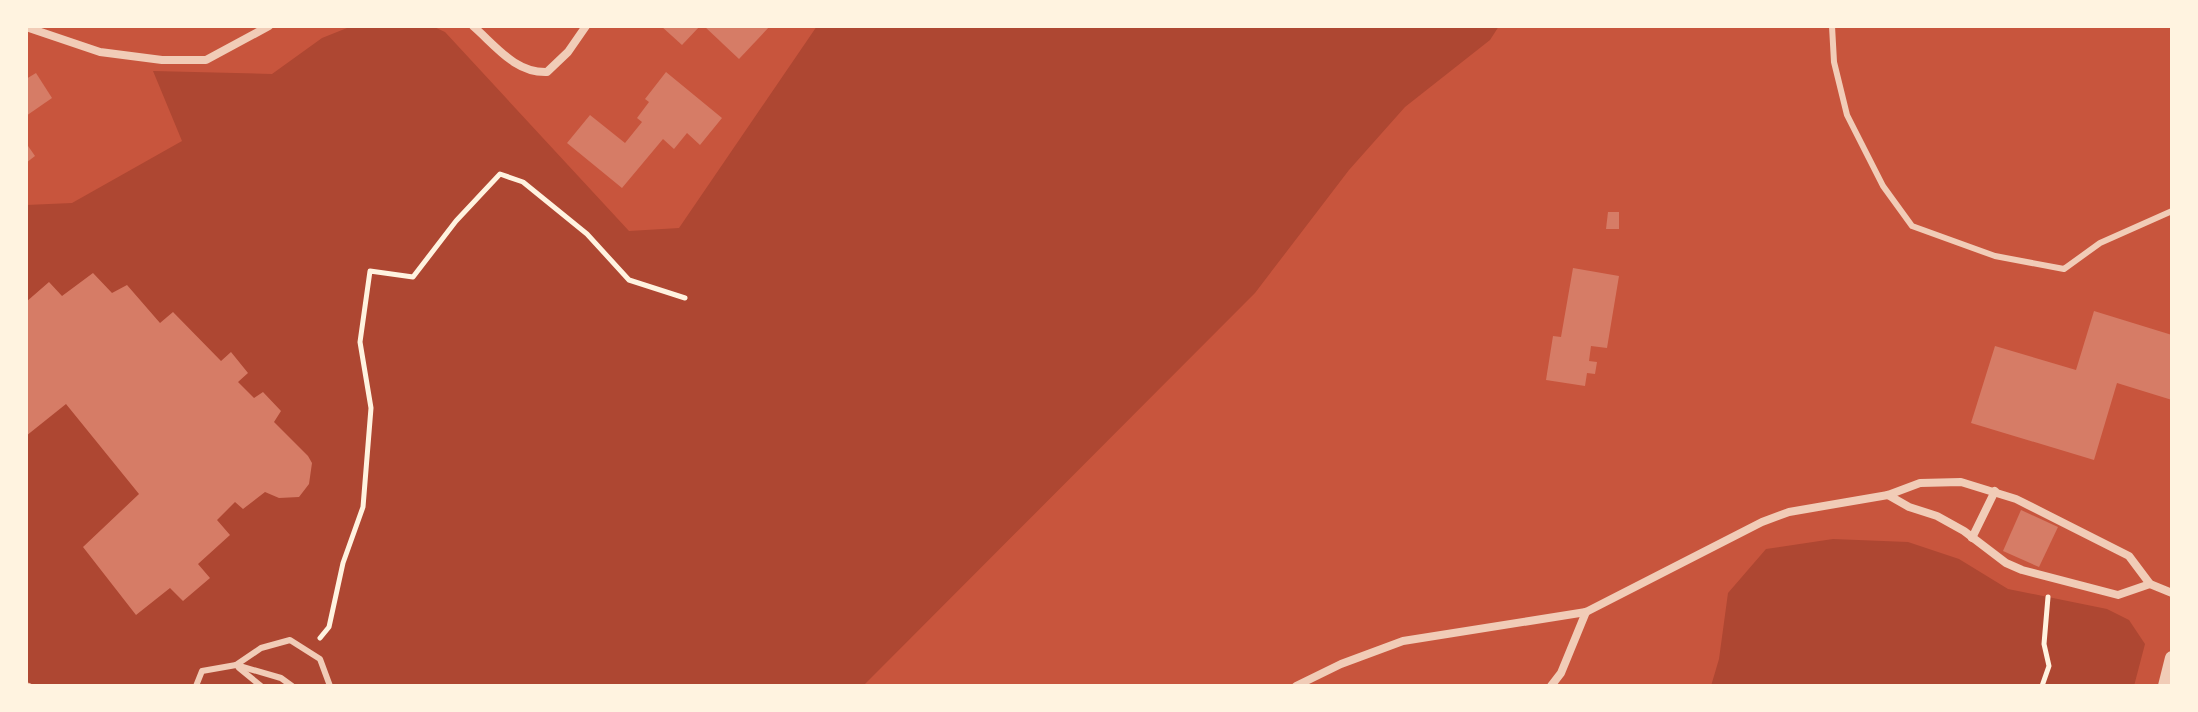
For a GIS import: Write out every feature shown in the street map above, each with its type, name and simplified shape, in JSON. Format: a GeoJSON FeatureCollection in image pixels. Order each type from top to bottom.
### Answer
{"type":"FeatureCollection","features":[{"type":"Feature","properties":{"kind":"street"},"geometry":{"type":"LineString","coordinates":[[473,26],[513,63],[530,73],[547,72],[568,52],[586,26]]}},
{"type":"Feature","properties":{"kind":"street"},"geometry":{"type":"LineString","coordinates":[[26,27],[100,52],[162,60],[206,60],[266,27]]}},
{"type":"Feature","properties":{"kind":"street"},"geometry":{"type":"LineString","coordinates":[[1296,686],[1341,664],[1403,641],[1586,612],[1762,522],[1789,512],[1888,495],[1920,483],[1961,482],[2016,499],[2129,556],[2150,584],[2172,593]]}},
{"type":"Feature","properties":{"kind":"street"},"geometry":{"type":"LineString","coordinates":[[1972,538],[1995,491]]}},
{"type":"Feature","properties":{"kind":"street"},"geometry":{"type":"LineString","coordinates":[[1888,495],[1909,507],[1937,516],[2006,563],[2118,595],[2150,584]]}},
{"type":"Feature","properties":{"kind":"street"},"geometry":{"type":"LineString","coordinates":[[1551,686],[1561,673],[1586,612]]}},
{"type":"Feature","properties":{"kind":"street"},"geometry":{"type":"LineString","coordinates":[[2165,686],[2172,658]]}},
{"type":"Feature","properties":{"kind":"lane"},"geometry":{"type":"LineString","coordinates":[[1832,26],[1834,62],[1847,115],[1883,186],[1912,226],[1995,256],[2064,269],[2100,243],[2172,211]]}},
{"type":"Feature","properties":{"kind":"lane"},"geometry":{"type":"LineString","coordinates":[[196,686],[202,671],[236,665],[261,648],[290,640],[320,659],[330,686]]}},
{"type":"Feature","properties":{"kind":"lane"},"geometry":{"type":"LineString","coordinates":[[236,665],[261,686]]}},
{"type":"Feature","properties":{"kind":"lane"},"geometry":{"type":"LineString","coordinates":[[236,665],[281,678],[292,686]]}},
{"type":"Feature","properties":{"kind":"path"},"geometry":{"type":"LineString","coordinates":[[310,652],[329,627],[343,563],[363,507],[371,408],[360,342],[370,271],[413,277],[456,221],[500,174],[523,182],[587,234],[629,280],[685,298]]}},
{"type":"Feature","properties":{"kind":"path"},"geometry":{"type":"LineString","coordinates":[[2042,686],[2049,666],[2044,644],[2048,592]]}},
{"type":"Feature","properties":{"kind":"shaded area"},"geometry":{"type":"Polygon","coordinates":[[[352,26],[432,26],[445,32],[629,231],[679,228],[817,26],[1499,26],[1490,40],[1405,107],[1349,170],[1255,293],[863,686],[26,686],[26,205],[72,203],[182,141],[153,71],[272,74],[322,38],[352,26]]]}},
{"type":"Feature","properties":{"kind":"shaded area"},"geometry":{"type":"Polygon","coordinates":[[[1833,539],[1908,542],[1959,559],[2008,589],[2107,609],[2129,620],[2145,644],[2134,686],[1711,686],[1719,659],[1728,593],[1766,549],[1833,539]]]}},
{"type":"Feature","properties":{"kind":"building"},"geometry":{"type":"Polygon","coordinates":[[[661,26],[700,26],[682,45],[661,26]]]}},
{"type":"Feature","properties":{"kind":"building"},"geometry":{"type":"Polygon","coordinates":[[[704,26],[770,26],[739,59],[704,26]]]}},
{"type":"Feature","properties":{"kind":"building"},"geometry":{"type":"Polygon","coordinates":[[[666,72],[722,118],[700,145],[687,133],[674,149],[663,139],[622,188],[567,143],[590,115],[625,143],[642,122],[637,118],[649,102],[645,99],[666,72]]]}},
{"type":"Feature","properties":{"kind":"building"},"geometry":{"type":"Polygon","coordinates":[[[36,73],[52,98],[26,116],[26,79],[36,73]]]}},
{"type":"Feature","properties":{"kind":"building"},"geometry":{"type":"Polygon","coordinates":[[[26,143],[35,156],[26,163],[26,143]]]}},
{"type":"Feature","properties":{"kind":"building"},"geometry":{"type":"Polygon","coordinates":[[[1608,212],[1619,212],[1619,229],[1606,229],[1608,212]]]}},
{"type":"Feature","properties":{"kind":"building"},"geometry":{"type":"Polygon","coordinates":[[[1573,268],[1619,276],[1607,348],[1591,346],[1589,361],[1597,362],[1595,374],[1587,373],[1585,386],[1546,380],[1553,336],[1561,337],[1573,268]]]}},
{"type":"Feature","properties":{"kind":"building"},"geometry":{"type":"Polygon","coordinates":[[[93,273],[112,293],[127,285],[160,323],[173,312],[221,361],[231,352],[248,373],[238,382],[254,398],[263,392],[281,411],[274,422],[312,463],[309,484],[299,497],[279,498],[265,492],[243,509],[235,502],[217,520],[230,535],[198,564],[210,578],[183,601],[170,588],[136,615],[83,547],[139,494],[66,404],[26,436],[26,302],[49,282],[62,296],[93,273]]]}},
{"type":"Feature","properties":{"kind":"building"},"geometry":{"type":"Polygon","coordinates":[[[2094,311],[2172,335],[2172,400],[2117,383],[2094,460],[1971,423],[1995,346],[2076,370],[2094,311]]]}},
{"type":"Feature","properties":{"kind":"building"},"geometry":{"type":"Polygon","coordinates":[[[2021,510],[2058,527],[2039,567],[2003,551],[2021,510]]]}}]}
